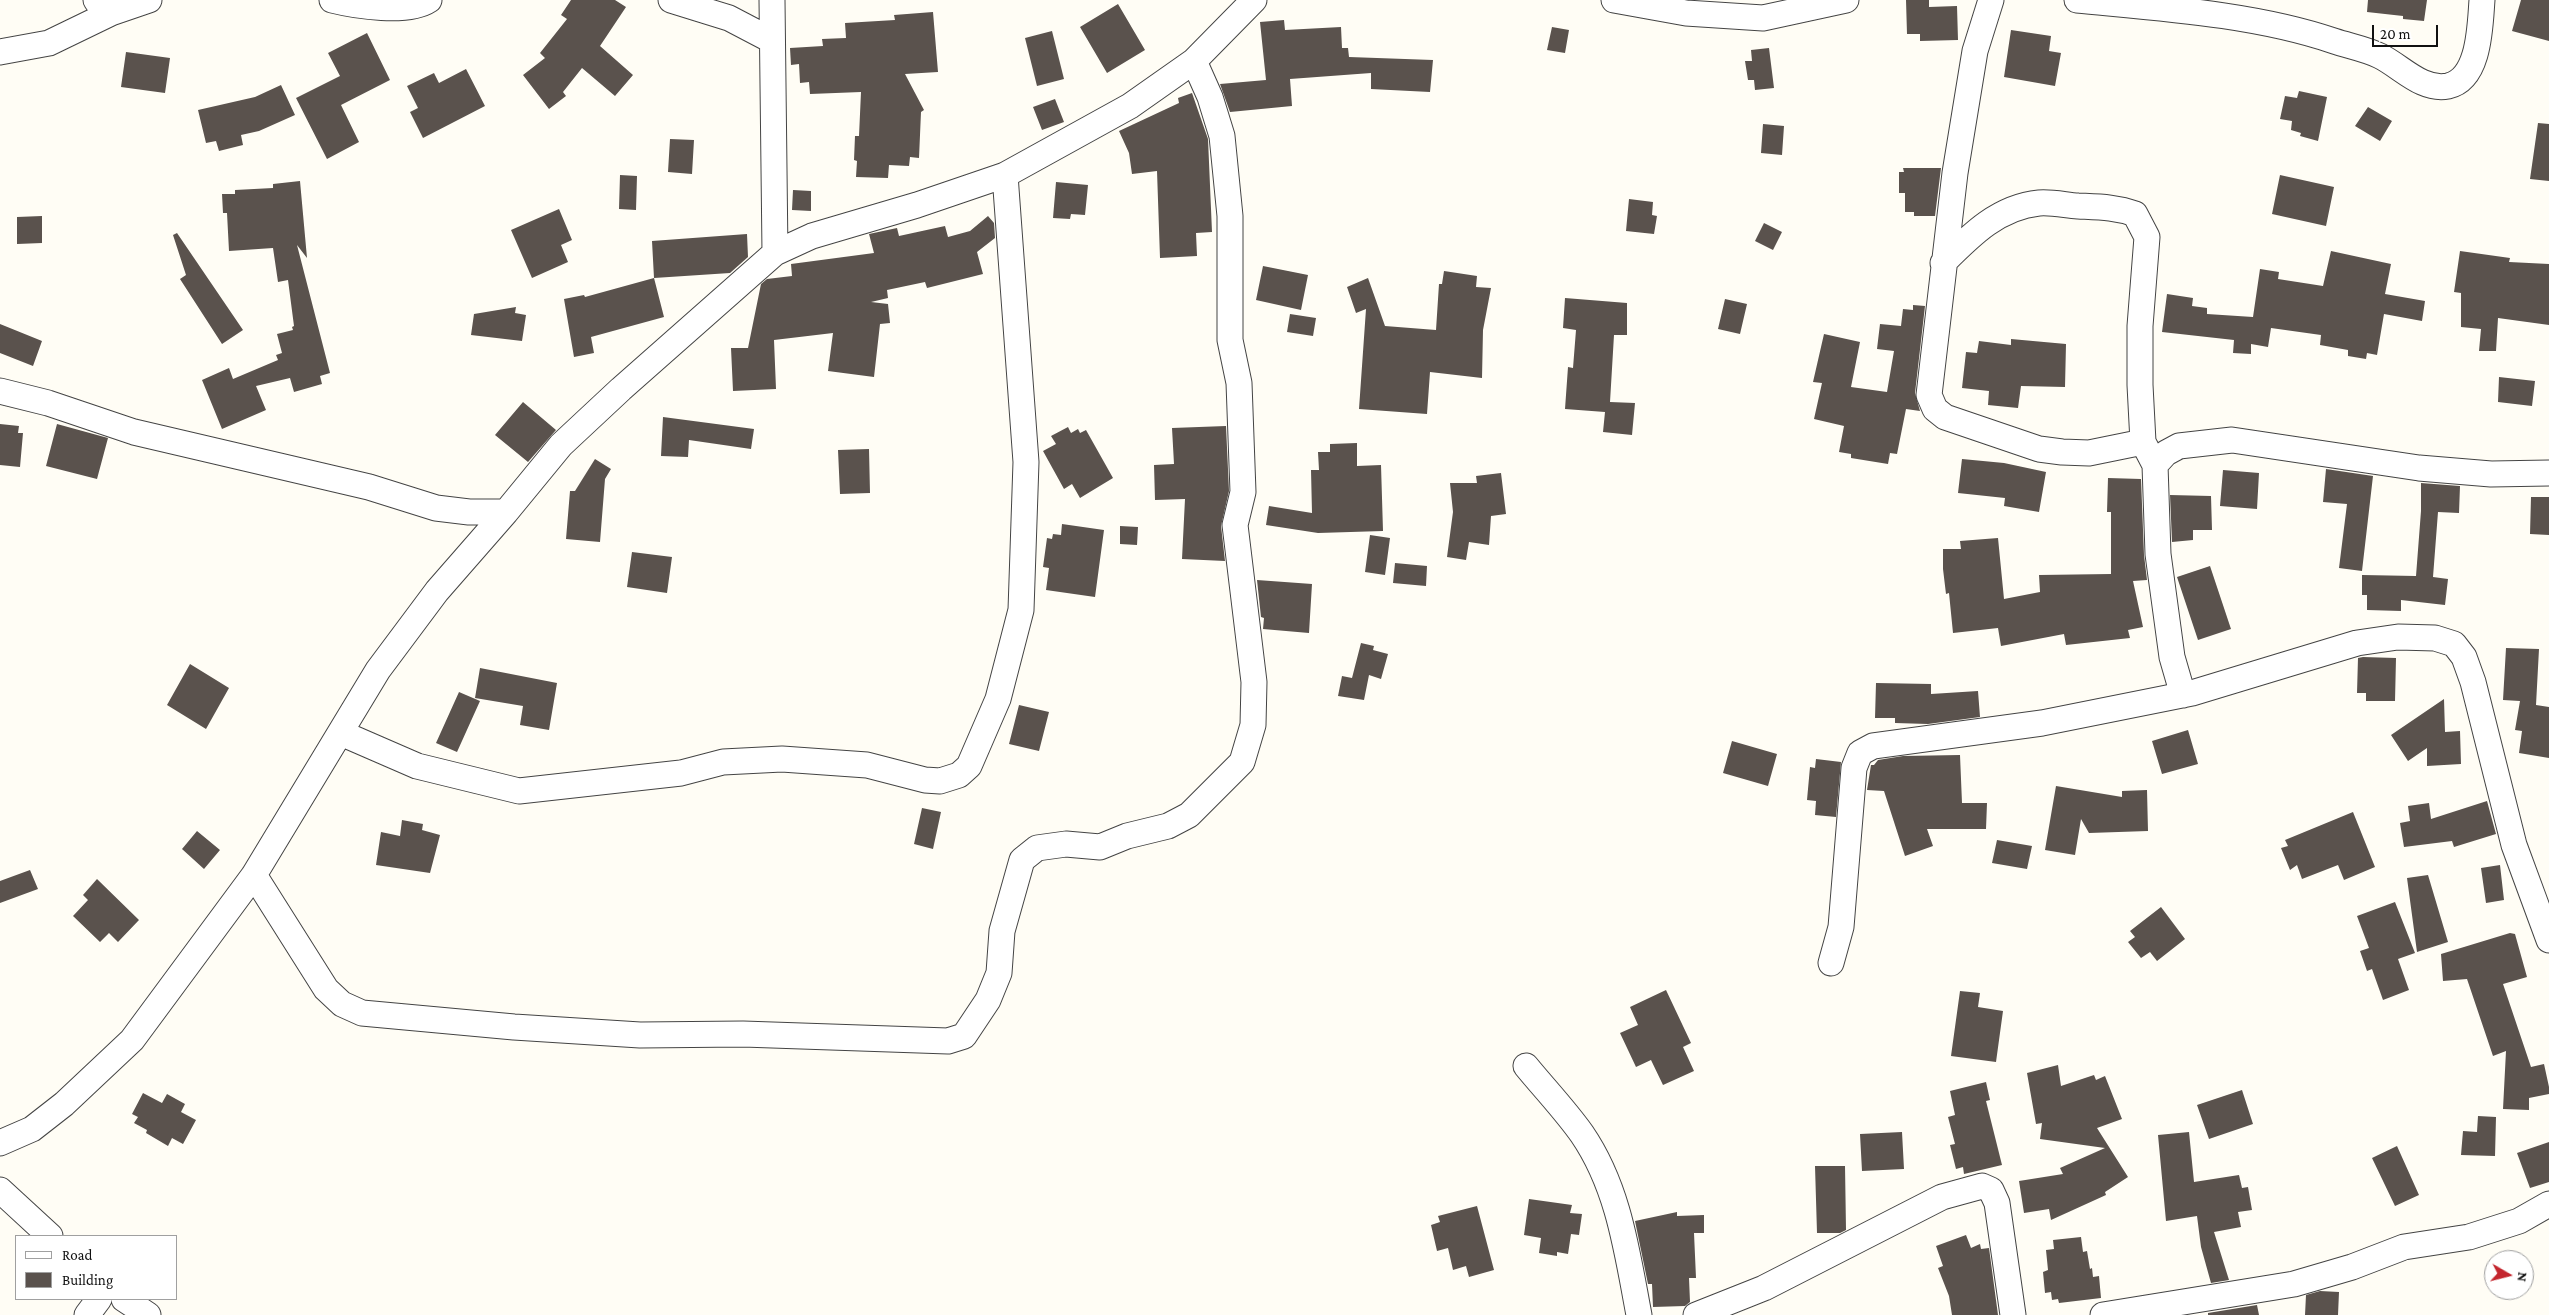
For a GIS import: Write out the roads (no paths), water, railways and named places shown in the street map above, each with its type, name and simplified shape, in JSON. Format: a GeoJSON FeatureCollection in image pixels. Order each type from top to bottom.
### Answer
{"type":"FeatureCollection","features":[{"type":"Feature","properties":{"kind":"street"},"geometry":{"type":"LineString","coordinates":[[0,52],[49,43],[104,7],[149,0]]}},
{"type":"Feature","properties":{"kind":"street"},"geometry":{"type":"LineString","coordinates":[[332,0],[399,8],[420,6],[429,0]]}},
{"type":"Feature","properties":{"kind":"street"},"geometry":{"type":"LineString","coordinates":[[672,0],[729,18],[771,40]]}},
{"type":"Feature","properties":{"kind":"street"},"geometry":{"type":"LineString","coordinates":[[772,0],[775,253]]}},
{"type":"Feature","properties":{"kind":"street"},"geometry":{"type":"LineString","coordinates":[[0,1143],[32,1129],[64,1104],[132,1040],[254,875],[390,654],[437,591],[561,445],[775,253],[812,236],[917,205],[1004,175],[1130,106],[1194,61],[1254,0]]}},
{"type":"Feature","properties":{"kind":"street"},"geometry":{"type":"LineString","coordinates":[[1614,0],[1686,13],[1763,18],[1846,0]]}},
{"type":"Feature","properties":{"kind":"street"},"geometry":{"type":"LineString","coordinates":[[1991,0],[1975,51],[1955,173],[1929,394],[1935,409],[1945,418],[2039,449],[2090,453],[2143,442]]}},
{"type":"Feature","properties":{"kind":"street"},"geometry":{"type":"LineString","coordinates":[[2077,0],[2175,10],[2298,31],[2380,56],[2430,85],[2449,86],[2463,77],[2477,54],[2482,0]]}},
{"type":"Feature","properties":{"kind":"street"},"geometry":{"type":"LineString","coordinates":[[254,875],[326,989],[342,1004],[362,1013],[514,1028],[640,1035],[743,1034],[948,1041],[964,1036],[988,1000],[999,973],[1002,931],[1022,860],[1036,848],[1066,844],[1100,846],[1127,836],[1168,826],[1189,816],[1242,762],[1253,724],[1254,682],[1236,525],[1243,492],[1239,383],[1230,340],[1230,216],[1222,136],[1210,97],[1194,61]]}},
{"type":"Feature","properties":{"kind":"street"},"geometry":{"type":"LineString","coordinates":[[340,733],[417,766],[519,791],[681,772],[723,762],[782,759],[867,765],[925,780],[940,781],[959,775],[969,766],[998,699],[1021,610],[1026,462],[1004,175]]}},
{"type":"Feature","properties":{"kind":"street"},"geometry":{"type":"LineString","coordinates":[[1943,263],[1973,233],[1994,218],[2011,210],[2039,203],[2117,208],[2135,214],[2147,237],[2140,326],[2140,385],[2143,442],[2155,465],[2158,554],[2172,657],[2183,695]]}},
{"type":"Feature","properties":{"kind":"street"},"geometry":{"type":"LineString","coordinates":[[0,392],[48,403],[134,432],[369,487],[436,508],[469,512],[506,512]]}},
{"type":"Feature","properties":{"kind":"street"},"geometry":{"type":"LineString","coordinates":[[2155,465],[2166,452],[2180,446],[2232,440],[2419,468],[2491,474],[2549,473]]}},
{"type":"Feature","properties":{"kind":"street"},"geometry":{"type":"LineString","coordinates":[[1831,963],[1841,927],[1854,768],[1860,753],[1873,746],[2042,723],[2183,695],[2357,643],[2398,637],[2435,638],[2454,644],[2464,657],[2473,682],[2514,845],[2549,940]]}},
{"type":"Feature","properties":{"kind":"street"},"geometry":{"type":"LineString","coordinates":[[1526,1066],[1582,1134],[1604,1173],[1621,1222],[1639,1315]]}},
{"type":"Feature","properties":{"kind":"street"},"geometry":{"type":"LineString","coordinates":[[1696,1315],[1764,1288],[1920,1207],[1963,1190],[1982,1186],[1991,1190],[1997,1203],[2013,1315]]}},
{"type":"Feature","properties":{"kind":"street"},"geometry":{"type":"LineString","coordinates":[[0,1190],[49,1235]]}},
{"type":"Feature","properties":{"kind":"street"},"geometry":{"type":"LineString","coordinates":[[2103,1315],[2294,1284],[2352,1267],[2404,1247],[2469,1237],[2519,1221],[2549,1204]]}},
{"type":"Feature","properties":{"kind":"street"},"geometry":{"type":"LineString","coordinates":[[87,1315],[98,1300]]}},
{"type":"Feature","properties":{"kind":"street"},"geometry":{"type":"LineString","coordinates":[[126,1300],[148,1315]]}}]}
